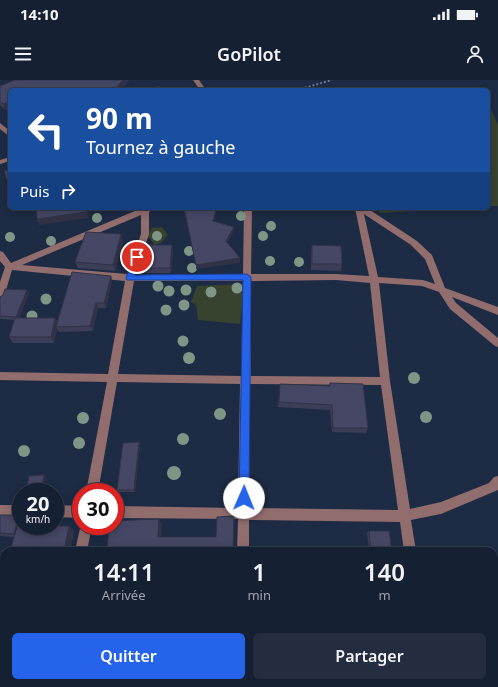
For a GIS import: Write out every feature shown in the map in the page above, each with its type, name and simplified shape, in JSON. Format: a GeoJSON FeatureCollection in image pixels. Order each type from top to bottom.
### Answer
{"type":"FeatureCollection","features":[{"type":"Feature","properties":{"kind":"street"},"geometry":{"type":"LineString","coordinates":[[0,125],[8,132]]}},
{"type":"Feature","properties":{"kind":"street"},"geometry":{"type":"LineString","coordinates":[[9,267],[146,210]]}},
{"type":"Feature","properties":{"kind":"street"},"geometry":{"type":"LineString","coordinates":[[94,483],[130,278],[145,234],[148,210]]}},
{"type":"Feature","properties":{"kind":"street"},"geometry":{"type":"LineString","coordinates":[[243,547],[248,210]]}},
{"type":"Feature","properties":{"kind":"street"},"geometry":{"type":"LineString","coordinates":[[360,210],[374,279],[385,381],[409,547]]}},
{"type":"Feature","properties":{"kind":"street"},"geometry":{"type":"LineString","coordinates":[[363,210],[414,243],[429,257],[441,290],[453,306],[498,344]]}},
{"type":"Feature","properties":{"kind":"street"},"geometry":{"type":"LineString","coordinates":[[0,254],[9,267]]}},
{"type":"Feature","properties":{"kind":"street"},"geometry":{"type":"LineString","coordinates":[[9,267],[130,278],[336,277],[423,283],[498,311]]}},
{"type":"Feature","properties":{"kind":"street"},"geometry":{"type":"LineString","coordinates":[[0,297],[9,267]]}},
{"type":"Feature","properties":{"kind":"street"},"geometry":{"type":"LineString","coordinates":[[0,376],[385,381]]}},
{"type":"Feature","properties":{"kind":"street"},"geometry":{"type":"LineString","coordinates":[[124,512],[404,516],[441,508],[493,486],[498,481]]}},
{"type":"Feature","properties":{"kind":"street"},"geometry":{"type":"LineString","coordinates":[[0,511],[12,511]]}},
{"type":"Feature","properties":{"kind":"street"},"geometry":{"type":"LineString","coordinates":[[82,547],[84,535]]}},
{"type":"Feature","properties":{"kind":"path"},"geometry":{"type":"LineString","coordinates":[[304,88],[332,80]]}},
{"type":"Feature","properties":{"kind":"green space"},"geometry":{"type":"Polygon","coordinates":[[[490,107],[498,125],[498,206],[490,206],[490,107]]]}},
{"type":"Feature","properties":{"kind":"green space"},"geometry":{"type":"Polygon","coordinates":[[[378,210],[428,210],[380,213],[378,210]]]}},
{"type":"Feature","properties":{"kind":"green space"},"geometry":{"type":"Polygon","coordinates":[[[162,227],[168,235],[161,243],[154,245],[150,238],[147,237],[152,228],[162,227]]]}},
{"type":"Feature","properties":{"kind":"green space"},"geometry":{"type":"Polygon","coordinates":[[[245,284],[240,324],[198,320],[196,305],[191,302],[197,286],[245,284]]]}},
{"type":"Feature","properties":{"kind":"building"},"geometry":{"type":"Polygon","coordinates":[[[15,80],[123,80],[116,88],[8,88],[8,103],[3,104],[0,102],[0,86],[15,80]]]}},
{"type":"Feature","properties":{"kind":"building"},"geometry":{"type":"Polygon","coordinates":[[[8,170],[8,184],[4,171],[8,170]]]}},
{"type":"Feature","properties":{"kind":"building"},"geometry":{"type":"Polygon","coordinates":[[[36,210],[86,210],[86,212],[37,219],[36,210]]]}},
{"type":"Feature","properties":{"kind":"building"},"geometry":{"type":"Polygon","coordinates":[[[184,210],[216,210],[213,221],[234,227],[226,241],[240,258],[196,265],[184,210]]]}},
{"type":"Feature","properties":{"kind":"building"},"geometry":{"type":"Polygon","coordinates":[[[86,232],[121,234],[113,265],[75,262],[86,232]]]}},
{"type":"Feature","properties":{"kind":"building"},"geometry":{"type":"Polygon","coordinates":[[[146,245],[172,245],[170,268],[143,268],[146,245]]]}},
{"type":"Feature","properties":{"kind":"building"},"geometry":{"type":"Polygon","coordinates":[[[312,245],[341,246],[342,264],[312,264],[312,245]]]}},
{"type":"Feature","properties":{"kind":"building"},"geometry":{"type":"Polygon","coordinates":[[[72,272],[111,276],[104,303],[96,303],[90,326],[56,327],[72,272]]]}},
{"type":"Feature","properties":{"kind":"building"},"geometry":{"type":"Polygon","coordinates":[[[5,289],[27,290],[16,317],[0,316],[0,297],[3,295],[5,289]]]}},
{"type":"Feature","properties":{"kind":"building"},"geometry":{"type":"Polygon","coordinates":[[[15,318],[55,318],[51,337],[9,337],[15,318]]]}},
{"type":"Feature","properties":{"kind":"building"},"geometry":{"type":"Polygon","coordinates":[[[330,383],[363,384],[368,428],[333,428],[332,405],[279,402],[280,384],[330,386],[330,383]]]}},
{"type":"Feature","properties":{"kind":"building"},"geometry":{"type":"Polygon","coordinates":[[[139,442],[134,490],[124,490],[124,483],[118,483],[123,443],[139,442]]]}},
{"type":"Feature","properties":{"kind":"building"},"geometry":{"type":"Polygon","coordinates":[[[44,475],[43,483],[28,483],[29,476],[44,475]]]}},
{"type":"Feature","properties":{"kind":"building"},"geometry":{"type":"Polygon","coordinates":[[[0,515],[12,515],[12,534],[0,533],[0,515]]]}},
{"type":"Feature","properties":{"kind":"building"},"geometry":{"type":"Polygon","coordinates":[[[234,516],[233,547],[107,547],[108,535],[124,535],[124,521],[159,519],[158,537],[216,537],[217,517],[234,516]]]}},
{"type":"Feature","properties":{"kind":"building"},"geometry":{"type":"Polygon","coordinates":[[[64,526],[69,526],[65,547],[11,547],[15,535],[64,535],[64,526]]]}},
{"type":"Feature","properties":{"kind":"building"},"geometry":{"type":"Polygon","coordinates":[[[369,531],[389,531],[391,547],[371,547],[369,531]]]}},
{"type":"Feature","properties":{"kind":"route"},"geometry":{"type":"LineString","coordinates":[[137,257],[130,278],[247,277],[244,498]]}}]}
